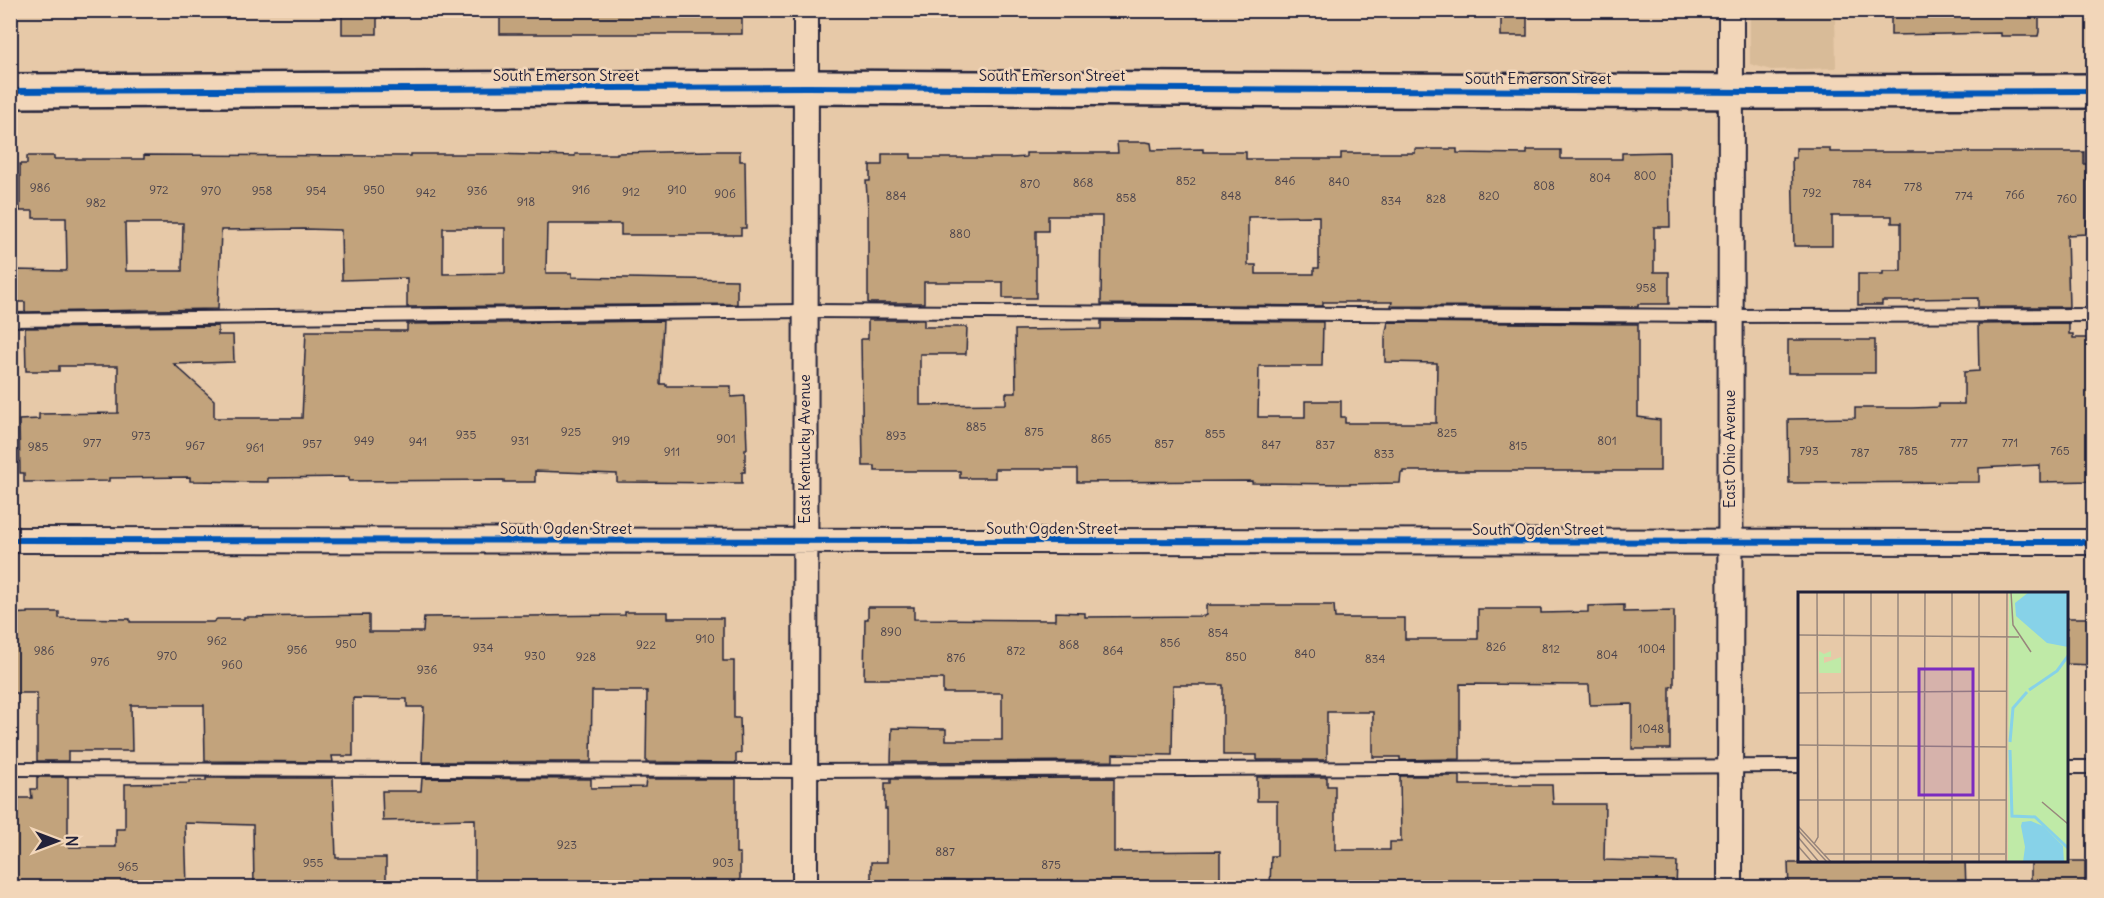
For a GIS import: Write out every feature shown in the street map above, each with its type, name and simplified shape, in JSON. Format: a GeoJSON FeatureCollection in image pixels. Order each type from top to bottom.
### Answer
{"type":"FeatureCollection","features":[{"type":"Feature","properties":{"kind":"street","name":"East Kentucky Avenue"},"geometry":{"type":"LineString","coordinates":[[805,888],[806,10]]}},
{"type":"Feature","properties":{"kind":"street","name":"East Ohio Avenue"},"geometry":{"type":"LineString","coordinates":[[1730,888],[1731,10]]}},
{"type":"Feature","properties":{"kind":"street","name":"South Emerson Street"},"geometry":{"type":"LineString","coordinates":[[10,91],[807,87],[2094,91]]}},
{"type":"Feature","properties":{"kind":"street","name":"South Ogden Street"},"geometry":{"type":"LineString","coordinates":[[10,540],[2094,542]]}},
{"type":"Feature","properties":{"kind":"lane"},"geometry":{"type":"LineString","coordinates":[[10,321],[806,311],[1730,316],[2094,315]]}},
{"type":"Feature","properties":{"kind":"lane"},"geometry":{"type":"LineString","coordinates":[[10,769],[805,771],[1798,766]]}},
{"type":"Feature","properties":{"kind":"lane"},"geometry":{"type":"LineString","coordinates":[[2068,767],[2094,767]]}},
{"type":"Feature","properties":{"kind":"shaded area"},"geometry":{"type":"Polygon","coordinates":[[[1750,11],[1835,11],[1836,68],[1771,70],[1750,64],[1750,11]]]}},
{"type":"Feature","properties":{"kind":"building"},"geometry":{"type":"Polygon","coordinates":[[[342,10],[377,10],[377,34],[342,34],[342,10]]]}},
{"type":"Feature","properties":{"kind":"building"},"geometry":{"type":"Polygon","coordinates":[[[500,10],[742,10],[742,34],[500,34],[500,10]]]}},
{"type":"Feature","properties":{"kind":"building"},"geometry":{"type":"Polygon","coordinates":[[[1501,10],[1527,10],[1527,36],[1501,36],[1501,10]]]}},
{"type":"Feature","properties":{"kind":"building"},"geometry":{"type":"Polygon","coordinates":[[[1891,10],[2039,10],[2039,32],[2038,36],[2001,36],[2001,33],[1891,35],[1891,10]]]}},
{"type":"Feature","properties":{"kind":"building"},"geometry":{"type":"Polygon","coordinates":[[[1117,142],[1151,143],[1152,150],[1203,149],[1203,152],[1246,152],[1246,159],[1341,159],[1341,153],[1415,153],[1415,149],[1457,149],[1457,153],[1527,154],[1527,150],[1561,150],[1561,159],[1622,159],[1622,153],[1669,152],[1670,227],[1654,227],[1654,272],[1669,272],[1669,304],[1638,304],[1638,307],[1391,306],[1392,302],[1323,302],[1323,306],[1101,304],[1102,216],[1048,216],[1048,231],[1036,231],[1036,298],[1003,298],[1003,282],[924,282],[924,303],[868,303],[866,181],[870,181],[870,165],[882,165],[882,154],[911,154],[911,158],[1012,158],[1026,157],[1026,153],[1118,153],[1117,142]],[[1319,216],[1248,217],[1248,265],[1256,265],[1256,274],[1314,274],[1314,268],[1319,268],[1319,216]]]}},
{"type":"Feature","properties":{"kind":"building"},"geometry":{"type":"Polygon","coordinates":[[[1796,148],[1830,148],[1830,152],[2084,152],[2084,164],[2087,164],[2087,234],[2067,235],[2069,307],[1978,307],[1978,298],[1914,299],[1914,301],[1882,301],[1882,305],[1858,305],[1858,274],[1901,271],[1901,223],[1892,223],[1892,216],[1832,216],[1832,246],[1794,246],[1792,158],[1796,158],[1796,148]]]}},
{"type":"Feature","properties":{"kind":"building"},"geometry":{"type":"Polygon","coordinates":[[[740,151],[740,161],[745,161],[746,228],[741,228],[741,235],[621,235],[621,224],[547,224],[546,273],[572,273],[572,277],[737,280],[737,304],[407,307],[407,278],[342,280],[341,230],[304,229],[221,230],[218,309],[25,312],[25,302],[14,302],[14,270],[66,271],[67,269],[66,218],[33,218],[33,211],[20,211],[20,164],[27,164],[27,156],[54,156],[54,159],[144,159],[144,155],[493,154],[575,156],[575,154],[740,151]],[[125,223],[126,271],[182,271],[183,223],[125,223]],[[443,228],[443,274],[505,273],[505,228],[443,228]]]}},
{"type":"Feature","properties":{"kind":"building"},"geometry":{"type":"Polygon","coordinates":[[[868,320],[924,320],[924,327],[967,327],[966,354],[920,354],[920,405],[1006,404],[1006,393],[1016,393],[1015,330],[1101,329],[1101,321],[1323,322],[1322,366],[1259,366],[1258,417],[1305,417],[1305,401],[1341,401],[1341,417],[1345,417],[1345,423],[1436,423],[1437,363],[1385,362],[1385,337],[1388,322],[1638,324],[1638,417],[1660,420],[1660,471],[1403,471],[1400,483],[1343,484],[1252,483],[1252,481],[1077,482],[1077,469],[995,469],[995,478],[960,478],[960,471],[875,471],[875,466],[863,466],[861,339],[868,339],[868,320]]]}},
{"type":"Feature","properties":{"kind":"building"},"geometry":{"type":"Polygon","coordinates":[[[663,321],[660,384],[666,384],[666,386],[731,386],[731,397],[745,396],[747,449],[745,449],[745,472],[742,472],[742,483],[617,482],[617,474],[535,471],[535,482],[504,482],[504,480],[349,481],[349,477],[268,478],[268,482],[190,481],[190,477],[24,482],[24,473],[20,473],[19,420],[39,419],[39,414],[118,413],[118,366],[59,366],[59,371],[26,371],[25,328],[218,326],[218,335],[233,335],[234,362],[174,364],[214,400],[214,418],[302,418],[306,331],[407,331],[407,324],[663,321]]]}},
{"type":"Feature","properties":{"kind":"building"},"geometry":{"type":"Polygon","coordinates":[[[2069,323],[2069,334],[2073,334],[2073,338],[2094,338],[2094,481],[2040,482],[2040,465],[1979,468],[1979,482],[1789,483],[1788,419],[1855,418],[1855,408],[1912,408],[1939,407],[1939,404],[1964,404],[1964,372],[1979,371],[1978,324],[2069,323]]]}},
{"type":"Feature","properties":{"kind":"building"},"geometry":{"type":"Polygon","coordinates":[[[1788,340],[1875,340],[1875,373],[1788,373],[1788,340]]]}},
{"type":"Feature","properties":{"kind":"building"},"geometry":{"type":"Polygon","coordinates":[[[1206,605],[1334,605],[1335,618],[1405,618],[1405,639],[1478,639],[1478,609],[1541,609],[1541,613],[1588,612],[1588,606],[1624,605],[1624,612],[1674,611],[1674,686],[1670,687],[1670,749],[1632,749],[1632,704],[1590,705],[1589,685],[1460,684],[1460,759],[1400,760],[1400,757],[1373,757],[1373,712],[1327,712],[1327,760],[1257,760],[1257,755],[1223,755],[1223,685],[1173,685],[1172,755],[1113,754],[1113,761],[891,762],[892,728],[946,729],[946,740],[1002,740],[1002,693],[943,693],[943,679],[864,679],[865,619],[868,619],[868,607],[914,607],[914,619],[1055,620],[1055,612],[1085,613],[1085,617],[1204,616],[1206,605]]]}},
{"type":"Feature","properties":{"kind":"building"},"geometry":{"type":"Polygon","coordinates":[[[59,612],[59,618],[130,619],[130,622],[213,622],[217,619],[244,619],[244,617],[369,615],[369,632],[423,632],[424,617],[625,615],[625,612],[668,612],[668,618],[723,618],[723,661],[734,661],[734,718],[740,718],[741,753],[736,754],[736,763],[646,762],[647,691],[592,691],[591,762],[422,762],[424,707],[407,707],[407,699],[353,698],[353,756],[332,756],[333,762],[205,761],[204,705],[131,705],[132,751],[68,751],[68,761],[37,761],[37,693],[10,693],[10,614],[59,612]]]}},
{"type":"Feature","properties":{"kind":"building"},"geometry":{"type":"Polygon","coordinates":[[[2068,618],[2094,618],[2094,665],[2068,664],[2068,618]]]}},
{"type":"Feature","properties":{"kind":"building"},"geometry":{"type":"Polygon","coordinates":[[[1400,776],[1460,776],[1460,785],[1552,785],[1553,804],[1605,804],[1604,860],[1677,862],[1676,888],[1270,888],[1271,856],[1277,856],[1277,801],[1257,801],[1257,777],[1327,777],[1327,786],[1335,786],[1335,850],[1390,850],[1390,842],[1401,842],[1400,776]]]}},
{"type":"Feature","properties":{"kind":"building"},"geometry":{"type":"Polygon","coordinates":[[[37,777],[68,777],[68,847],[116,847],[116,829],[125,829],[125,784],[189,783],[189,781],[206,781],[206,778],[333,778],[336,858],[386,858],[386,888],[254,888],[253,825],[185,823],[187,888],[10,888],[10,798],[32,798],[31,789],[37,789],[37,777]]]}},
{"type":"Feature","properties":{"kind":"building"},"geometry":{"type":"Polygon","coordinates":[[[422,778],[591,779],[591,788],[645,787],[646,779],[736,779],[736,853],[740,853],[740,888],[475,888],[475,819],[383,821],[382,791],[421,791],[422,778]]]}},
{"type":"Feature","properties":{"kind":"building"},"geometry":{"type":"Polygon","coordinates":[[[1114,778],[1114,852],[1220,851],[1220,888],[871,888],[871,862],[887,862],[885,783],[891,783],[891,779],[1114,778]]]}},
{"type":"Feature","properties":{"kind":"building"},"geometry":{"type":"Polygon","coordinates":[[[2085,861],[2085,888],[2031,888],[2031,862],[2085,861]]]}},
{"type":"Feature","properties":{"kind":"building"},"geometry":{"type":"Polygon","coordinates":[[[1965,862],[1966,888],[1789,888],[1788,863],[1965,862]]]}},
{"type":"Feature","properties":{"kind":"cycle path"},"geometry":{"type":"LineString","coordinates":[[10,91],[807,87],[1758,92],[2094,91]]}},
{"type":"Feature","properties":{"kind":"cycle path"},"geometry":{"type":"LineString","coordinates":[[10,540],[2094,542]]}}]}
